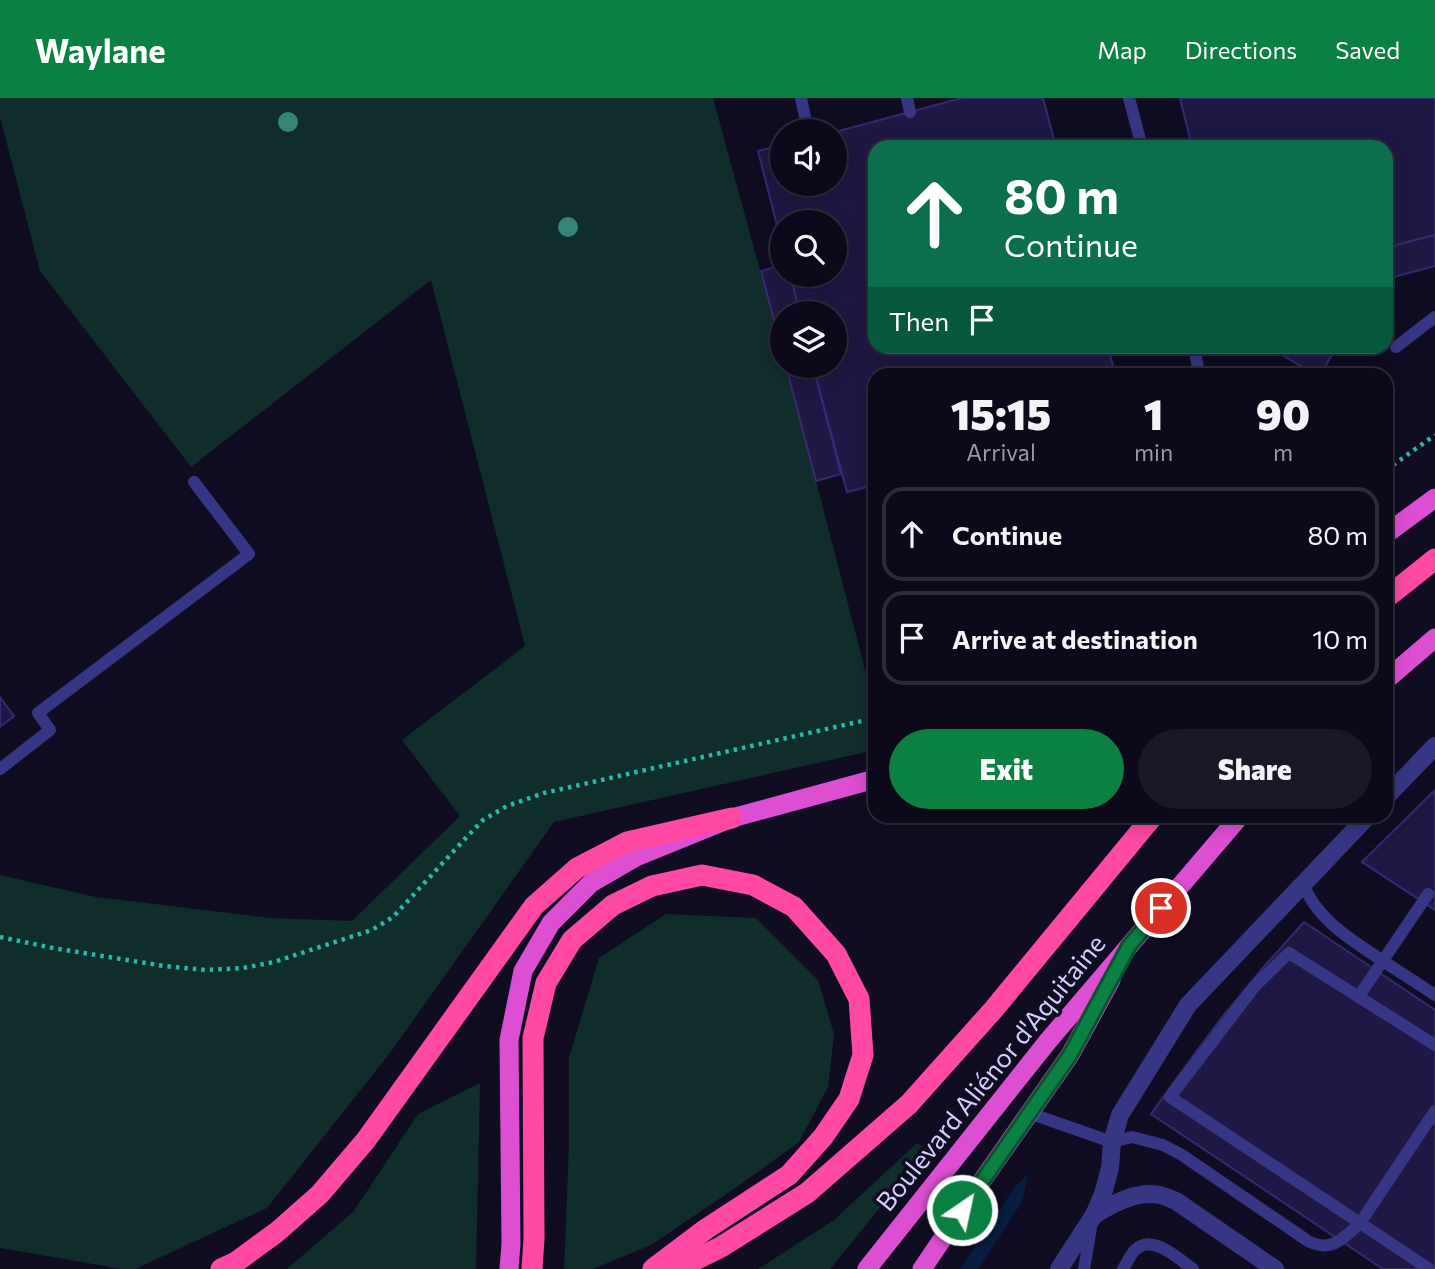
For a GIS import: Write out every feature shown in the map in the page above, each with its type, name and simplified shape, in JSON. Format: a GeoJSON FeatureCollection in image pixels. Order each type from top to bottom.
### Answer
{"type":"FeatureCollection","features":[{"type":"Feature","properties":{"kind":"highway"},"geometry":{"type":"LineString","coordinates":[[1393,529],[1435,498]]}},
{"type":"Feature","properties":{"kind":"highway"},"geometry":{"type":"LineString","coordinates":[[1393,592],[1435,559]]}},
{"type":"Feature","properties":{"kind":"highway"},"geometry":{"type":"LineString","coordinates":[[1393,674],[1435,638]]}},
{"type":"Feature","properties":{"kind":"highway"},"geometry":{"type":"LineString","coordinates":[[221,1269],[236,1262],[277,1232],[320,1195],[366,1140],[534,906],[577,868],[627,842],[733,818],[868,781]]}},
{"type":"Feature","properties":{"kind":"highway"},"geometry":{"type":"LineString","coordinates":[[509,1269],[509,1040],[523,971],[551,923],[591,883],[636,858],[733,818]]}},
{"type":"Feature","properties":{"kind":"highway"},"geometry":{"type":"LineString","coordinates":[[677,1269],[721,1247],[807,1193],[909,1104],[994,1009],[1147,823]]}},
{"type":"Feature","properties":{"kind":"highway","name":"Boulevard Aliénor d'Aquitaine"},"geometry":{"type":"LineString","coordinates":[[867,1269],[1048,1041],[1234,823]]}},
{"type":"Feature","properties":{"kind":"highway"},"geometry":{"type":"LineString","coordinates":[[531,1269],[534,1239],[533,1038],[546,983],[572,940],[613,905],[652,886],[702,875],[753,885],[794,906],[836,954],[859,999],[863,1055],[849,1099],[823,1137],[789,1175],[706,1229],[653,1269]]}},
{"type":"Feature","properties":{"kind":"highway"},"geometry":{"type":"LineString","coordinates":[[922,1269],[1070,1055],[1129,946]]}},
{"type":"Feature","properties":{"kind":"street"},"geometry":{"type":"LineString","coordinates":[[1393,790],[1435,746]]}},
{"type":"Feature","properties":{"kind":"street"},"geometry":{"type":"LineString","coordinates":[[1059,1269],[1094,1215],[1103,1194],[1110,1168],[1112,1142],[1120,1115],[1188,1005],[1361,823]]}},
{"type":"Feature","properties":{"kind":"street"},"geometry":{"type":"LineString","coordinates":[[1094,1215],[1114,1203],[1144,1195],[1159,1195],[1176,1201],[1275,1269]]}},
{"type":"Feature","properties":{"kind":"lane"},"geometry":{"type":"LineString","coordinates":[[801,98],[805,119]]}},
{"type":"Feature","properties":{"kind":"lane"},"geometry":{"type":"LineString","coordinates":[[907,98],[910,112]]}},
{"type":"Feature","properties":{"kind":"lane"},"geometry":{"type":"LineString","coordinates":[[1129,98],[1140,140]]}},
{"type":"Feature","properties":{"kind":"lane"},"geometry":{"type":"LineString","coordinates":[[1396,347],[1435,317]]}},
{"type":"Feature","properties":{"kind":"lane"},"geometry":{"type":"LineString","coordinates":[[0,769],[50,730],[38,713],[249,554],[194,482]]}},
{"type":"Feature","properties":{"kind":"lane"},"geometry":{"type":"LineString","coordinates":[[1303,883],[1307,895],[1325,919],[1346,937],[1435,995]]}},
{"type":"Feature","properties":{"kind":"lane"},"geometry":{"type":"LineString","coordinates":[[1359,996],[1433,892]]}},
{"type":"Feature","properties":{"kind":"lane"},"geometry":{"type":"LineString","coordinates":[[1429,1269],[1170,1097],[1255,986],[1289,953],[1435,1045]]}},
{"type":"Feature","properties":{"kind":"lane"},"geometry":{"type":"LineString","coordinates":[[1030,1113],[1112,1142],[1132,1137],[1163,1145],[1318,1246],[1339,1243],[1360,1223],[1435,1111]]}},
{"type":"Feature","properties":{"kind":"lane"},"geometry":{"type":"LineString","coordinates":[[1084,1269],[1094,1215]]}},
{"type":"Feature","properties":{"kind":"lane"},"geometry":{"type":"LineString","coordinates":[[1123,1269],[1135,1251],[1145,1244],[1159,1246],[1193,1269]]}},
{"type":"Feature","properties":{"kind":"path"},"geometry":{"type":"LineString","coordinates":[[1393,465],[1435,435]]}},
{"type":"Feature","properties":{"kind":"path"},"geometry":{"type":"LineString","coordinates":[[0,937],[164,966],[206,970],[243,968],[274,962],[372,930],[393,917],[483,820],[507,806],[544,793],[868,720]]}},
{"type":"Feature","properties":{"kind":"green space"},"geometry":{"type":"Polygon","coordinates":[[[0,98],[713,98],[770,307],[770,378],[789,378],[868,678],[868,752],[554,822],[390,1053],[267,1208],[135,1269],[0,1248],[0,875],[96,897],[270,918],[352,921],[460,816],[402,740],[525,646],[431,280],[191,467],[40,271],[0,117],[0,98]]]}},
{"type":"Feature","properties":{"kind":"green space"},"geometry":{"type":"Polygon","coordinates":[[[666,914],[756,918],[818,980],[834,1034],[828,1087],[799,1142],[741,1184],[651,1245],[593,1269],[564,1269],[569,1058],[599,958],[666,914]]]}},
{"type":"Feature","properties":{"kind":"green space"},"geometry":{"type":"Polygon","coordinates":[[[480,1083],[476,1269],[287,1269],[354,1211],[418,1114],[480,1083]]]}},
{"type":"Feature","properties":{"kind":"green space"},"geometry":{"type":"Polygon","coordinates":[[[917,1143],[927,1150],[830,1269],[758,1269],[834,1220],[917,1143]]]}},
{"type":"Feature","properties":{"kind":"water"},"geometry":{"type":"Polygon","coordinates":[[[1028,1174],[1022,1202],[978,1269],[960,1269],[1015,1187],[1028,1174]]]}},
{"type":"Feature","properties":{"kind":"building"},"geometry":{"type":"Polygon","coordinates":[[[962,98],[1043,98],[1054,140],[868,140],[868,354],[1110,354],[1114,368],[868,368],[868,487],[847,492],[816,378],[847,378],[847,301],[797,301],[793,287],[847,287],[847,210],[773,210],[758,151],[770,148],[770,196],[847,196],[847,129],[962,98]]]}},
{"type":"Feature","properties":{"kind":"building"},"geometry":{"type":"Polygon","coordinates":[[[1180,98],[1435,98],[1435,235],[1396,245],[1393,250],[1393,140],[1190,140],[1180,98]]]}},
{"type":"Feature","properties":{"kind":"building"},"geometry":{"type":"Polygon","coordinates":[[[1435,235],[1435,266],[1393,277],[1393,250],[1396,245],[1435,235]]]}},
{"type":"Feature","properties":{"kind":"building"},"geometry":{"type":"Polygon","coordinates":[[[770,268],[770,287],[793,287],[797,301],[770,301],[770,305],[761,271],[770,268]]]}},
{"type":"Feature","properties":{"kind":"building"},"geometry":{"type":"Polygon","coordinates":[[[1280,354],[1332,354],[1324,368],[1304,368],[1280,354]]]}},
{"type":"Feature","properties":{"kind":"building"},"geometry":{"type":"Polygon","coordinates":[[[789,378],[816,378],[841,474],[816,481],[789,378]]]}},
{"type":"Feature","properties":{"kind":"building"},"geometry":{"type":"Polygon","coordinates":[[[0,697],[14,716],[0,727],[0,697]]]}},
{"type":"Feature","properties":{"kind":"building"},"geometry":{"type":"Polygon","coordinates":[[[1435,790],[1435,910],[1362,862],[1435,790]]]}},
{"type":"Feature","properties":{"kind":"building"},"geometry":{"type":"Polygon","coordinates":[[[1304,922],[1435,1010],[1435,1269],[1383,1269],[1151,1114],[1223,1016],[1304,922]]]}},
{"type":"Feature","properties":{"kind":"route"},"geometry":{"type":"LineString","coordinates":[[962,1210],[1070,1055],[1129,946],[1161,908]]}}]}
